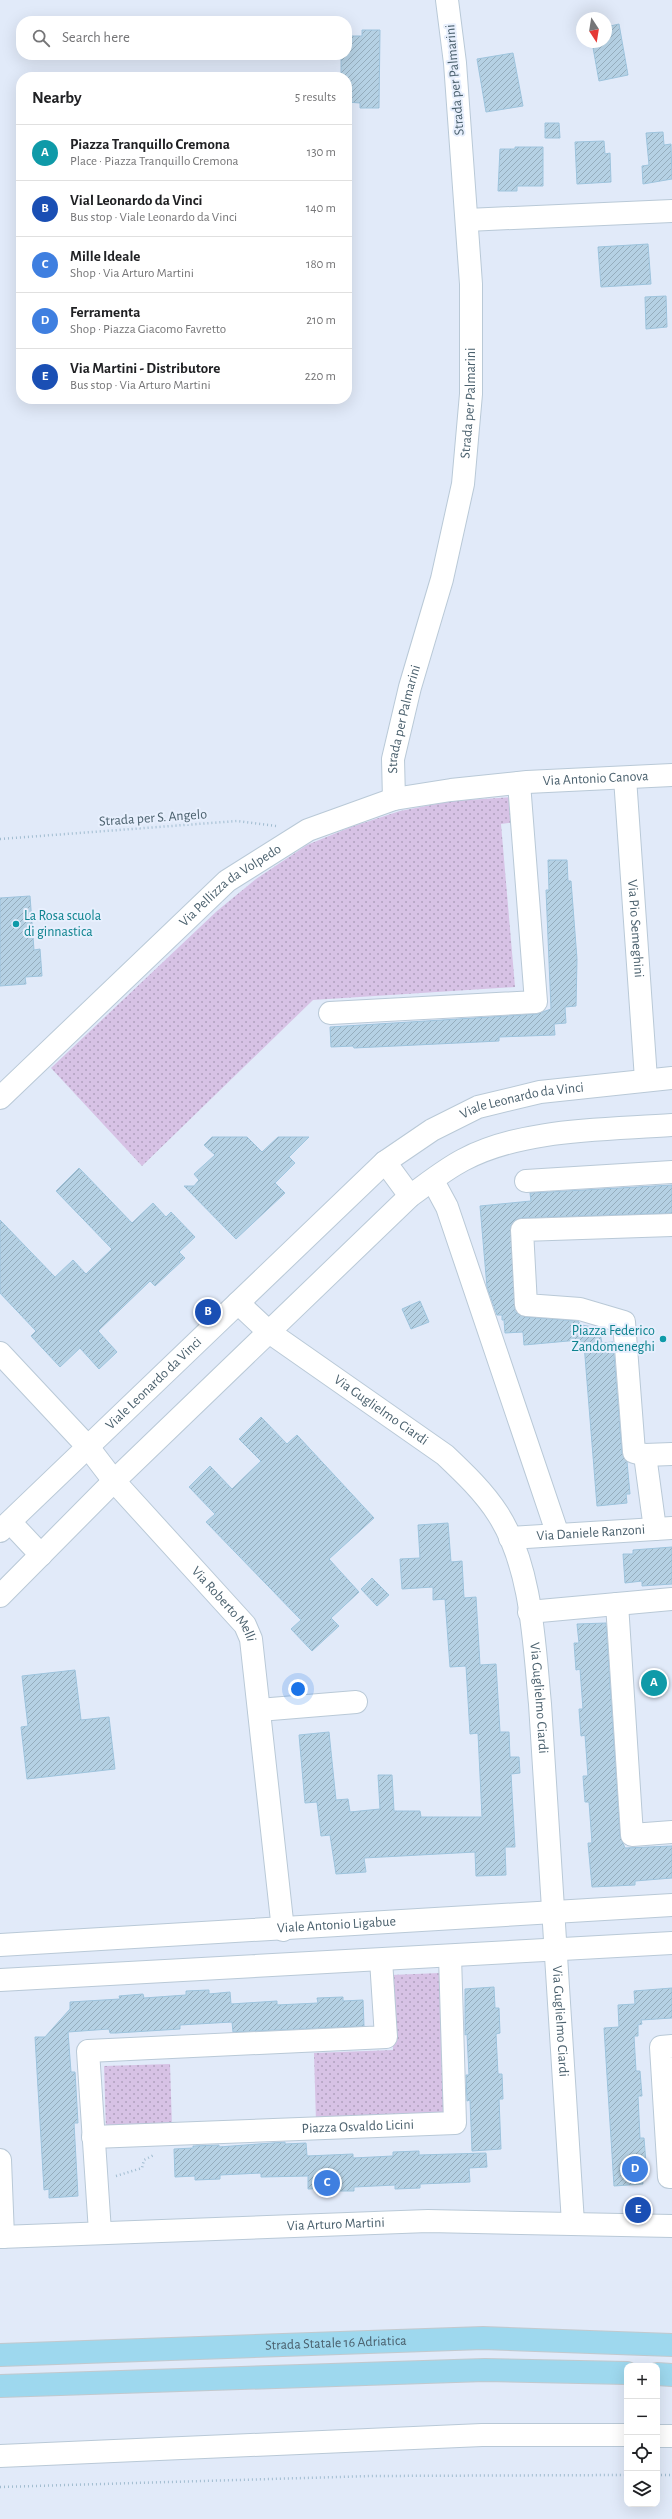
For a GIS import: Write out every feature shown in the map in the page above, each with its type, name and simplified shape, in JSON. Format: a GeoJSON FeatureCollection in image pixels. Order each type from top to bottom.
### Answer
{"type":"FeatureCollection","features":[{"type":"Feature","properties":{"kind":"highway","name":"Strada Statale 16 Adriatica"},"geometry":{"type":"LineString","coordinates":[[0,2355],[483,2338],[672,2345]]}},
{"type":"Feature","properties":{"kind":"highway"},"geometry":{"type":"LineString","coordinates":[[0,2386],[485,2370],[624,2374]]}},
{"type":"Feature","properties":{"kind":"highway"},"geometry":{"type":"LineString","coordinates":[[660,2374],[672,2375]]}},
{"type":"Feature","properties":{"kind":"street","name":"Strada per Palmarini"},"geometry":{"type":"LineString","coordinates":[[394,799],[393,759],[410,687],[442,579],[463,484],[471,394],[471,284],[455,63],[447,0]]}},
{"type":"Feature","properties":{"kind":"street"},"geometry":{"type":"LineString","coordinates":[[467,220],[672,211]]}},
{"type":"Feature","properties":{"kind":"street","name":"Via Antonio Canova"},"geometry":{"type":"LineString","coordinates":[[519,783],[672,775]]}},
{"type":"Feature","properties":{"kind":"street","name":"Via Pio Semeghini"},"geometry":{"type":"LineString","coordinates":[[625,778],[646,1079]]}},
{"type":"Feature","properties":{"kind":"street"},"geometry":{"type":"LineString","coordinates":[[330,1013],[536,1002],[519,783]]}},
{"type":"Feature","properties":{"kind":"street","name":"Via Pellizza da Volpedo"},"geometry":{"type":"LineString","coordinates":[[0,1098],[228,881],[308,830],[394,799],[451,790],[519,783]]}},
{"type":"Feature","properties":{"kind":"street","name":"Viale Leonardo da Vinci"},"geometry":{"type":"LineString","coordinates":[[41,1555],[5,1526],[385,1162],[432,1130],[478,1107],[540,1092],[646,1079],[672,1078]]}},
{"type":"Feature","properties":{"kind":"street"},"geometry":{"type":"LineString","coordinates":[[0,1596],[114,1481],[410,1196],[463,1160],[495,1148],[542,1135],[672,1125]]}},
{"type":"Feature","properties":{"kind":"street"},"geometry":{"type":"LineString","coordinates":[[385,1162],[410,1196]]}},
{"type":"Feature","properties":{"kind":"street"},"geometry":{"type":"LineString","coordinates":[[526,1181],[672,1172]]}},
{"type":"Feature","properties":{"kind":"street"},"geometry":{"type":"LineString","coordinates":[[433,1181],[447,1207],[558,1535]]}},
{"type":"Feature","properties":{"kind":"street"},"geometry":{"type":"LineString","coordinates":[[672,1226],[522,1230],[526,1305],[580,1309],[624,1322],[634,1452],[645,1455],[672,1454]]}},
{"type":"Feature","properties":{"kind":"street","name":"Via Guglielmo Ciardi"},"geometry":{"type":"LineString","coordinates":[[238,1303],[269,1332],[445,1455],[467,1475],[498,1514],[519,1559],[529,1612],[540,1704],[555,1912],[555,1950],[573,2223]]}},
{"type":"Feature","properties":{"kind":"street","name":"Via Roberto Melli"},"geometry":{"type":"LineString","coordinates":[[0,1353],[88,1447],[114,1481],[245,1624],[251,1639],[283,1930]]}},
{"type":"Feature","properties":{"kind":"street"},"geometry":{"type":"LineString","coordinates":[[645,1455],[664,1529]]}},
{"type":"Feature","properties":{"kind":"street","name":"Via Daniele Ranzoni"},"geometry":{"type":"LineString","coordinates":[[510,1538],[664,1529]]}},
{"type":"Feature","properties":{"kind":"street"},"geometry":{"type":"LineString","coordinates":[[529,1612],[672,1599]]}},
{"type":"Feature","properties":{"kind":"street"},"geometry":{"type":"LineString","coordinates":[[617,1604],[632,1835],[672,1832]]}},
{"type":"Feature","properties":{"kind":"street"},"geometry":{"type":"LineString","coordinates":[[259,1710],[356,1702]]}},
{"type":"Feature","properties":{"kind":"street","name":"Viale Antonio Ligabue"},"geometry":{"type":"LineString","coordinates":[[0,1945],[283,1930],[672,1905]]}},
{"type":"Feature","properties":{"kind":"street"},"geometry":{"type":"LineString","coordinates":[[0,1980],[672,1943]]}},
{"type":"Feature","properties":{"kind":"street","name":"Piazza Osvaldo Licini"},"geometry":{"type":"LineString","coordinates":[[93,2137],[455,2123],[450,1956]]}},
{"type":"Feature","properties":{"kind":"street"},"geometry":{"type":"LineString","coordinates":[[100,2232],[88,2051],[386,2037],[381,1960]]}},
{"type":"Feature","properties":{"kind":"street"},"geometry":{"type":"LineString","coordinates":[[672,2046],[660,2047],[669,2177],[672,2177]]}},
{"type":"Feature","properties":{"kind":"street"},"geometry":{"type":"LineString","coordinates":[[0,2160],[2,2237]]}},
{"type":"Feature","properties":{"kind":"street","name":"Via Arturo Martini"},"geometry":{"type":"LineString","coordinates":[[2,2237],[100,2232],[428,2221],[672,2226]]}},
{"type":"Feature","properties":{"kind":"street"},"geometry":{"type":"LineString","coordinates":[[0,2456],[482,2435],[624,2435]]}},
{"type":"Feature","properties":{"kind":"street"},"geometry":{"type":"LineString","coordinates":[[660,2436],[672,2436]]}},
{"type":"Feature","properties":{"kind":"path","name":"Strada per S. Angelo"},"geometry":{"type":"LineString","coordinates":[[0,839],[237,821],[308,830]]}},
{"type":"Feature","properties":{"kind":"path"},"geometry":{"type":"LineString","coordinates":[[96,2181],[142,2168],[144,2160],[153,2157],[162,2134]]}},
{"type":"Feature","properties":{"kind":"path"},"geometry":{"type":"LineString","coordinates":[[0,2487],[372,2476],[624,2475]]}},
{"type":"Feature","properties":{"kind":"path"},"geometry":{"type":"LineString","coordinates":[[660,2475],[672,2475]]}},
{"type":"Feature","properties":{"kind":"shaded area"},"geometry":{"type":"Polygon","coordinates":[[[512,797],[516,822],[501,824],[515,987],[313,1000],[142,1166],[51,1068],[217,911],[256,879],[307,845],[351,827],[400,811],[452,801],[512,797]]]}},
{"type":"Feature","properties":{"kind":"shaded area"},"geometry":{"type":"Polygon","coordinates":[[[440,1973],[445,2118],[316,2122],[314,2053],[393,2050],[391,1975],[440,1973]]]}},
{"type":"Feature","properties":{"kind":"shaded area"},"geometry":{"type":"Polygon","coordinates":[[[170,2064],[172,2127],[106,2130],[104,2066],[170,2064]]]}},
{"type":"Feature","properties":{"kind":"building"},"geometry":{"type":"Polygon","coordinates":[[[619,24],[628,75],[599,81],[593,48],[612,48],[612,26],[619,24]]]}},
{"type":"Feature","properties":{"kind":"building"},"geometry":{"type":"Polygon","coordinates":[[[362,30],[380,30],[379,108],[360,108],[360,103],[352,102],[352,72],[341,72],[341,60],[352,60],[352,36],[362,36],[362,30]]]}},
{"type":"Feature","properties":{"kind":"building"},"geometry":{"type":"Polygon","coordinates":[[[513,53],[523,106],[486,112],[477,59],[513,53]]]}},
{"type":"Feature","properties":{"kind":"building"},"geometry":{"type":"Polygon","coordinates":[[[545,123],[559,123],[560,138],[545,138],[545,123]]]}},
{"type":"Feature","properties":{"kind":"building"},"geometry":{"type":"Polygon","coordinates":[[[663,132],[664,145],[671,144],[672,179],[643,184],[642,166],[649,165],[646,133],[663,132]]]}},
{"type":"Feature","properties":{"kind":"building"},"geometry":{"type":"Polygon","coordinates":[[[604,141],[605,154],[610,153],[611,182],[577,184],[575,142],[604,141]]]}},
{"type":"Feature","properties":{"kind":"building"},"geometry":{"type":"Polygon","coordinates":[[[515,147],[543,147],[543,186],[517,186],[517,191],[498,191],[500,149],[515,149],[515,147]]]}},
{"type":"Feature","properties":{"kind":"building"},"geometry":{"type":"Polygon","coordinates":[[[648,244],[651,284],[601,287],[598,247],[648,244]]]}},
{"type":"Feature","properties":{"kind":"building"},"geometry":{"type":"Polygon","coordinates":[[[666,296],[667,327],[646,329],[645,297],[666,296]]]}},
{"type":"Feature","properties":{"kind":"building"},"geometry":{"type":"Polygon","coordinates":[[[548,860],[567,860],[568,881],[571,881],[577,959],[576,1006],[565,1007],[566,1023],[554,1024],[555,1035],[499,1037],[499,1041],[354,1048],[353,1046],[331,1047],[330,1027],[537,1014],[551,1009],[546,890],[549,890],[548,860]]]}},
{"type":"Feature","properties":{"kind":"building","name":"La Rosa scuola di ginnastica"},"geometry":{"type":"Polygon","coordinates":[[[30,896],[34,950],[40,949],[42,976],[25,977],[26,984],[0,986],[0,898],[30,896]]]}},
{"type":"Feature","properties":{"kind":"building"},"geometry":{"type":"Polygon","coordinates":[[[212,1137],[247,1137],[262,1152],[278,1137],[309,1137],[289,1157],[295,1163],[275,1183],[285,1193],[236,1239],[184,1186],[194,1186],[199,1180],[194,1174],[215,1155],[204,1145],[212,1137]]]}},
{"type":"Feature","properties":{"kind":"building"},"geometry":{"type":"Polygon","coordinates":[[[79,1168],[132,1223],[153,1203],[166,1217],[171,1212],[195,1237],[179,1252],[185,1258],[155,1286],[150,1281],[98,1331],[117,1352],[99,1369],[80,1348],[60,1367],[31,1336],[36,1331],[0,1293],[0,1220],[55,1277],[73,1260],[86,1274],[112,1249],[56,1191],[79,1168]]]}},
{"type":"Feature","properties":{"kind":"building"},"geometry":{"type":"Polygon","coordinates":[[[672,1185],[672,1213],[522,1218],[515,1220],[511,1225],[515,1312],[525,1317],[578,1321],[581,1325],[599,1328],[602,1343],[613,1342],[622,1453],[627,1462],[630,1494],[626,1494],[627,1503],[597,1506],[584,1344],[580,1344],[579,1340],[524,1345],[523,1332],[505,1333],[504,1320],[502,1320],[502,1315],[497,1315],[487,1287],[480,1206],[531,1201],[530,1193],[672,1185]]]}},
{"type":"Feature","properties":{"kind":"building"},"geometry":{"type":"Polygon","coordinates":[[[420,1301],[429,1322],[411,1329],[402,1309],[420,1301]]]}},
{"type":"Feature","properties":{"kind":"building"},"geometry":{"type":"Polygon","coordinates":[[[261,1417],[287,1444],[297,1435],[374,1518],[329,1559],[359,1592],[331,1618],[339,1626],[312,1651],[291,1629],[301,1620],[206,1522],[215,1514],[189,1487],[210,1466],[232,1489],[261,1461],[239,1439],[261,1417]]]}},
{"type":"Feature","properties":{"kind":"building"},"geometry":{"type":"Polygon","coordinates":[[[448,1523],[451,1562],[462,1561],[464,1598],[476,1597],[480,1665],[496,1664],[500,1732],[509,1732],[510,1757],[519,1757],[520,1773],[511,1774],[515,1847],[505,1847],[506,1875],[476,1876],[475,1852],[364,1858],[366,1872],[336,1874],[330,1835],[321,1836],[317,1802],[305,1803],[299,1735],[329,1732],[336,1800],[348,1799],[350,1812],[380,1809],[378,1775],[392,1775],[394,1811],[420,1811],[421,1817],[482,1817],[478,1733],[470,1734],[466,1666],[450,1667],[445,1599],[433,1600],[433,1587],[402,1589],[400,1559],[420,1558],[418,1525],[448,1523]]]}},
{"type":"Feature","properties":{"kind":"building"},"geometry":{"type":"Polygon","coordinates":[[[672,1547],[672,1584],[642,1586],[642,1581],[625,1583],[623,1554],[633,1554],[633,1550],[672,1547]]]}},
{"type":"Feature","properties":{"kind":"building"},"geometry":{"type":"Polygon","coordinates":[[[372,1578],[389,1595],[377,1606],[361,1589],[372,1578]]]}},
{"type":"Feature","properties":{"kind":"building"},"geometry":{"type":"Polygon","coordinates":[[[606,1623],[620,1836],[625,1848],[672,1846],[672,1878],[635,1881],[635,1885],[592,1887],[588,1843],[592,1843],[589,1802],[585,1802],[583,1776],[588,1776],[585,1735],[581,1736],[579,1709],[583,1709],[580,1669],[576,1670],[574,1643],[579,1643],[577,1624],[606,1623]]]}},
{"type":"Feature","properties":{"kind":"building"},"geometry":{"type":"Polygon","coordinates":[[[75,1670],[81,1720],[109,1717],[115,1769],[27,1779],[21,1727],[28,1726],[22,1676],[75,1670]]]}},
{"type":"Feature","properties":{"kind":"building"},"geometry":{"type":"Polygon","coordinates":[[[494,1987],[495,2008],[499,2008],[500,2033],[496,2034],[498,2074],[502,2074],[503,2099],[499,2099],[501,2149],[472,2151],[470,2100],[467,2101],[466,2075],[469,2075],[467,2034],[465,2035],[465,1989],[494,1987]]]}},
{"type":"Feature","properties":{"kind":"building"},"geometry":{"type":"Polygon","coordinates":[[[672,1988],[672,2018],[641,2020],[642,2024],[638,2025],[638,2036],[634,2036],[636,2071],[640,2071],[642,2096],[638,2096],[640,2138],[644,2138],[646,2163],[642,2163],[643,2184],[614,2186],[604,2028],[619,2027],[618,2005],[635,2004],[634,1991],[672,1988]]]}},
{"type":"Feature","properties":{"kind":"building"},"geometry":{"type":"Polygon","coordinates":[[[209,1990],[209,1994],[230,1992],[231,2004],[277,2001],[277,2005],[318,2003],[317,1998],[343,1997],[343,2001],[363,2000],[364,2026],[233,2032],[232,2022],[180,2025],[180,2029],[116,2033],[110,2033],[109,2029],[68,2032],[71,2072],[75,2072],[78,2123],[74,2123],[78,2196],[49,2198],[49,2189],[44,2190],[35,2037],[45,2037],[70,2009],[70,2002],[120,1999],[119,1996],[143,1994],[144,1998],[186,1995],[186,1991],[209,1990]]]}},
{"type":"Feature","properties":{"kind":"building"},"geometry":{"type":"Polygon","coordinates":[[[285,2142],[285,2144],[306,2143],[307,2156],[353,2154],[353,2158],[393,2156],[393,2152],[419,2151],[419,2155],[486,2153],[487,2167],[469,2168],[470,2182],[420,2184],[420,2188],[395,2189],[395,2185],[354,2187],[354,2191],[329,2191],[329,2188],[308,2189],[308,2176],[261,2177],[261,2173],[220,2175],[220,2179],[195,2180],[195,2176],[175,2177],[174,2149],[193,2148],[193,2146],[219,2145],[219,2147],[285,2142]]]}},
{"type":"Feature","properties":{"kind":"place","name":"La Rosa scuola di ginnastica"},"geometry":{"type":"Point","coordinates":[16,924]}},
{"type":"Feature","properties":{"kind":"place","name":"Vial Leonardo da Vinci"},"geometry":{"type":"Point","coordinates":[208,1312]}},
{"type":"Feature","properties":{"kind":"place","name":"Piazza Federico Zandomeneghi"},"geometry":{"type":"Point","coordinates":[663,1339]}},
{"type":"Feature","properties":{"kind":"place","name":"Piazza Tranquillo Cremona"},"geometry":{"type":"Point","coordinates":[654,1683]}},
{"type":"Feature","properties":{"kind":"place","name":"Ferramenta"},"geometry":{"type":"Point","coordinates":[635,2169]}},
{"type":"Feature","properties":{"kind":"place","name":"Mille Ideale"},"geometry":{"type":"Point","coordinates":[327,2183]}},
{"type":"Feature","properties":{"kind":"place","name":"Via Martini - Distributore"},"geometry":{"type":"Point","coordinates":[638,2210]}}]}
